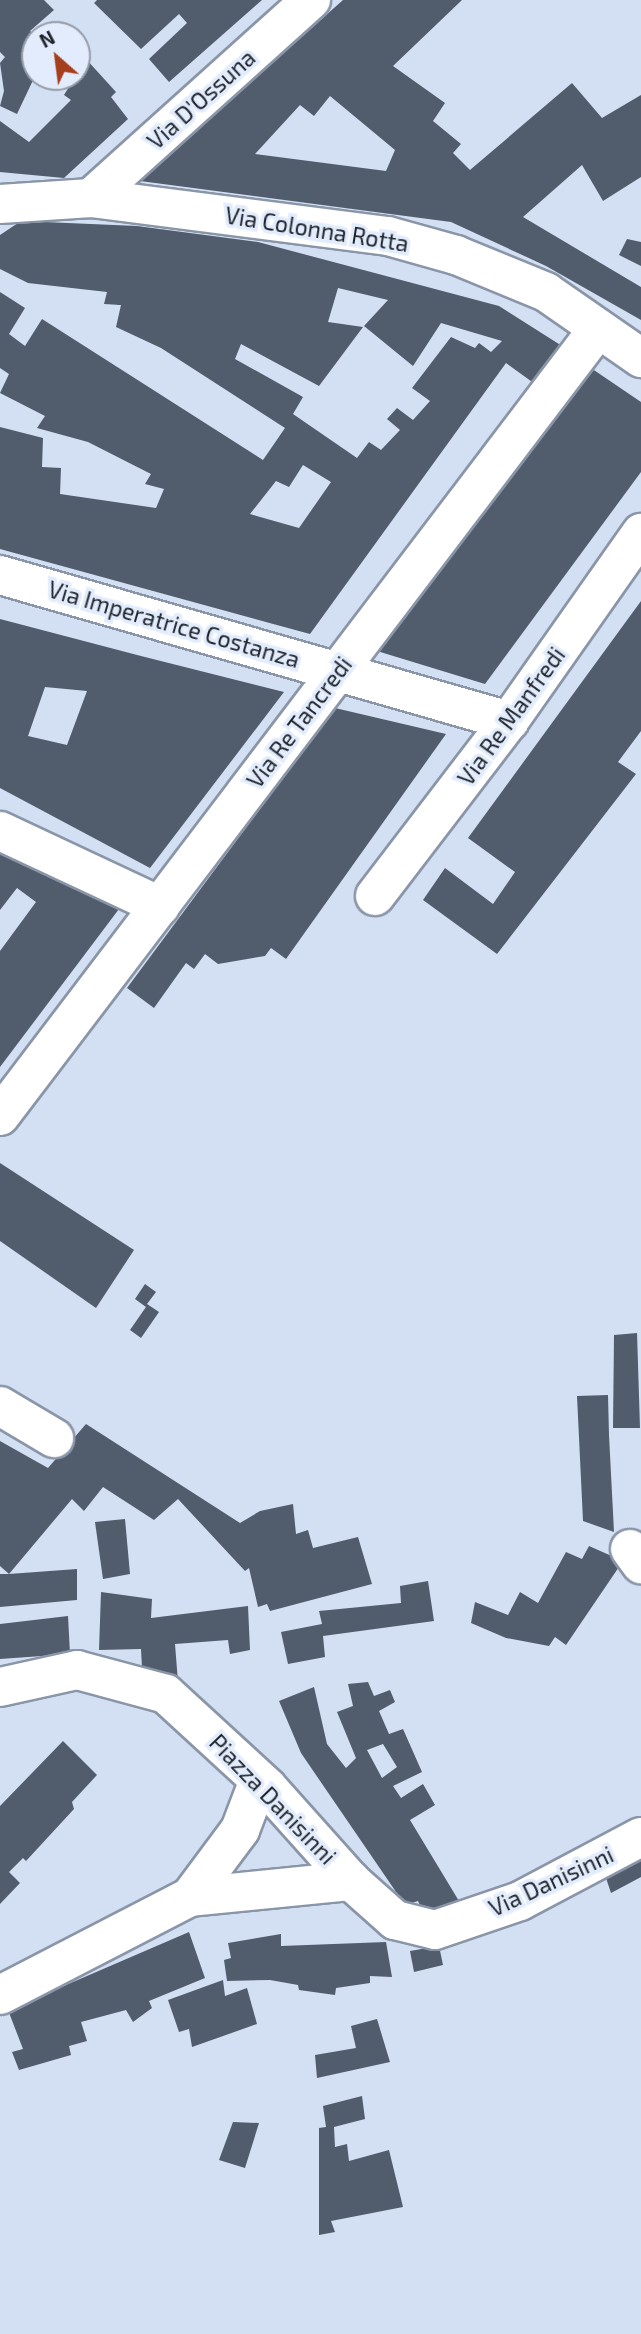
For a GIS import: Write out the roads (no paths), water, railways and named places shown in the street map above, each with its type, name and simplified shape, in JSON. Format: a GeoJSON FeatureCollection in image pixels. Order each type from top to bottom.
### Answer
{"type":"FeatureCollection","features":[{"type":"Feature","properties":{"kind":"street","name":"Via D'Ossuna"},"geometry":{"type":"LineString","coordinates":[[91,198],[311,0]]}},
{"type":"Feature","properties":{"kind":"street","name":"Via Colonna Rotta"},"geometry":{"type":"LineString","coordinates":[[0,204],[91,198],[387,236],[456,255],[546,292],[641,358]]}},
{"type":"Feature","properties":{"kind":"street","name":"Via Re Tancredi"},"geometry":{"type":"LineString","coordinates":[[0,1116],[598,329]]}},
{"type":"Feature","properties":{"kind":"street","name":"Via Re Manfredi"},"geometry":{"type":"LineString","coordinates":[[375,896],[509,721],[641,533]]}},
{"type":"Feature","properties":{"kind":"street","name":"Via Imperatrice Costanza"},"geometry":{"type":"LineString","coordinates":[[0,575],[509,721]]}},
{"type":"Feature","properties":{"kind":"street"},"geometry":{"type":"LineString","coordinates":[[0,831],[160,906]]}},
{"type":"Feature","properties":{"kind":"street"},"geometry":{"type":"LineString","coordinates":[[0,1406],[54,1438]]}},
{"type":"Feature","properties":{"kind":"street","name":"Piazza Danisinni"},"geometry":{"type":"LineString","coordinates":[[0,1687],[76,1670],[166,1694],[259,1780],[351,1881]]}},
{"type":"Feature","properties":{"kind":"street"},"geometry":{"type":"LineString","coordinates":[[190,1897],[240,1830],[259,1780]]}},
{"type":"Feature","properties":{"kind":"street","name":"Via Danisinni"},"geometry":{"type":"LineString","coordinates":[[351,1881],[395,1920],[435,1930],[520,1901],[641,1837]]}},
{"type":"Feature","properties":{"kind":"street","name":"Piazza Danisinni"},"geometry":{"type":"LineString","coordinates":[[0,1994],[190,1897],[351,1881]]}}]}
